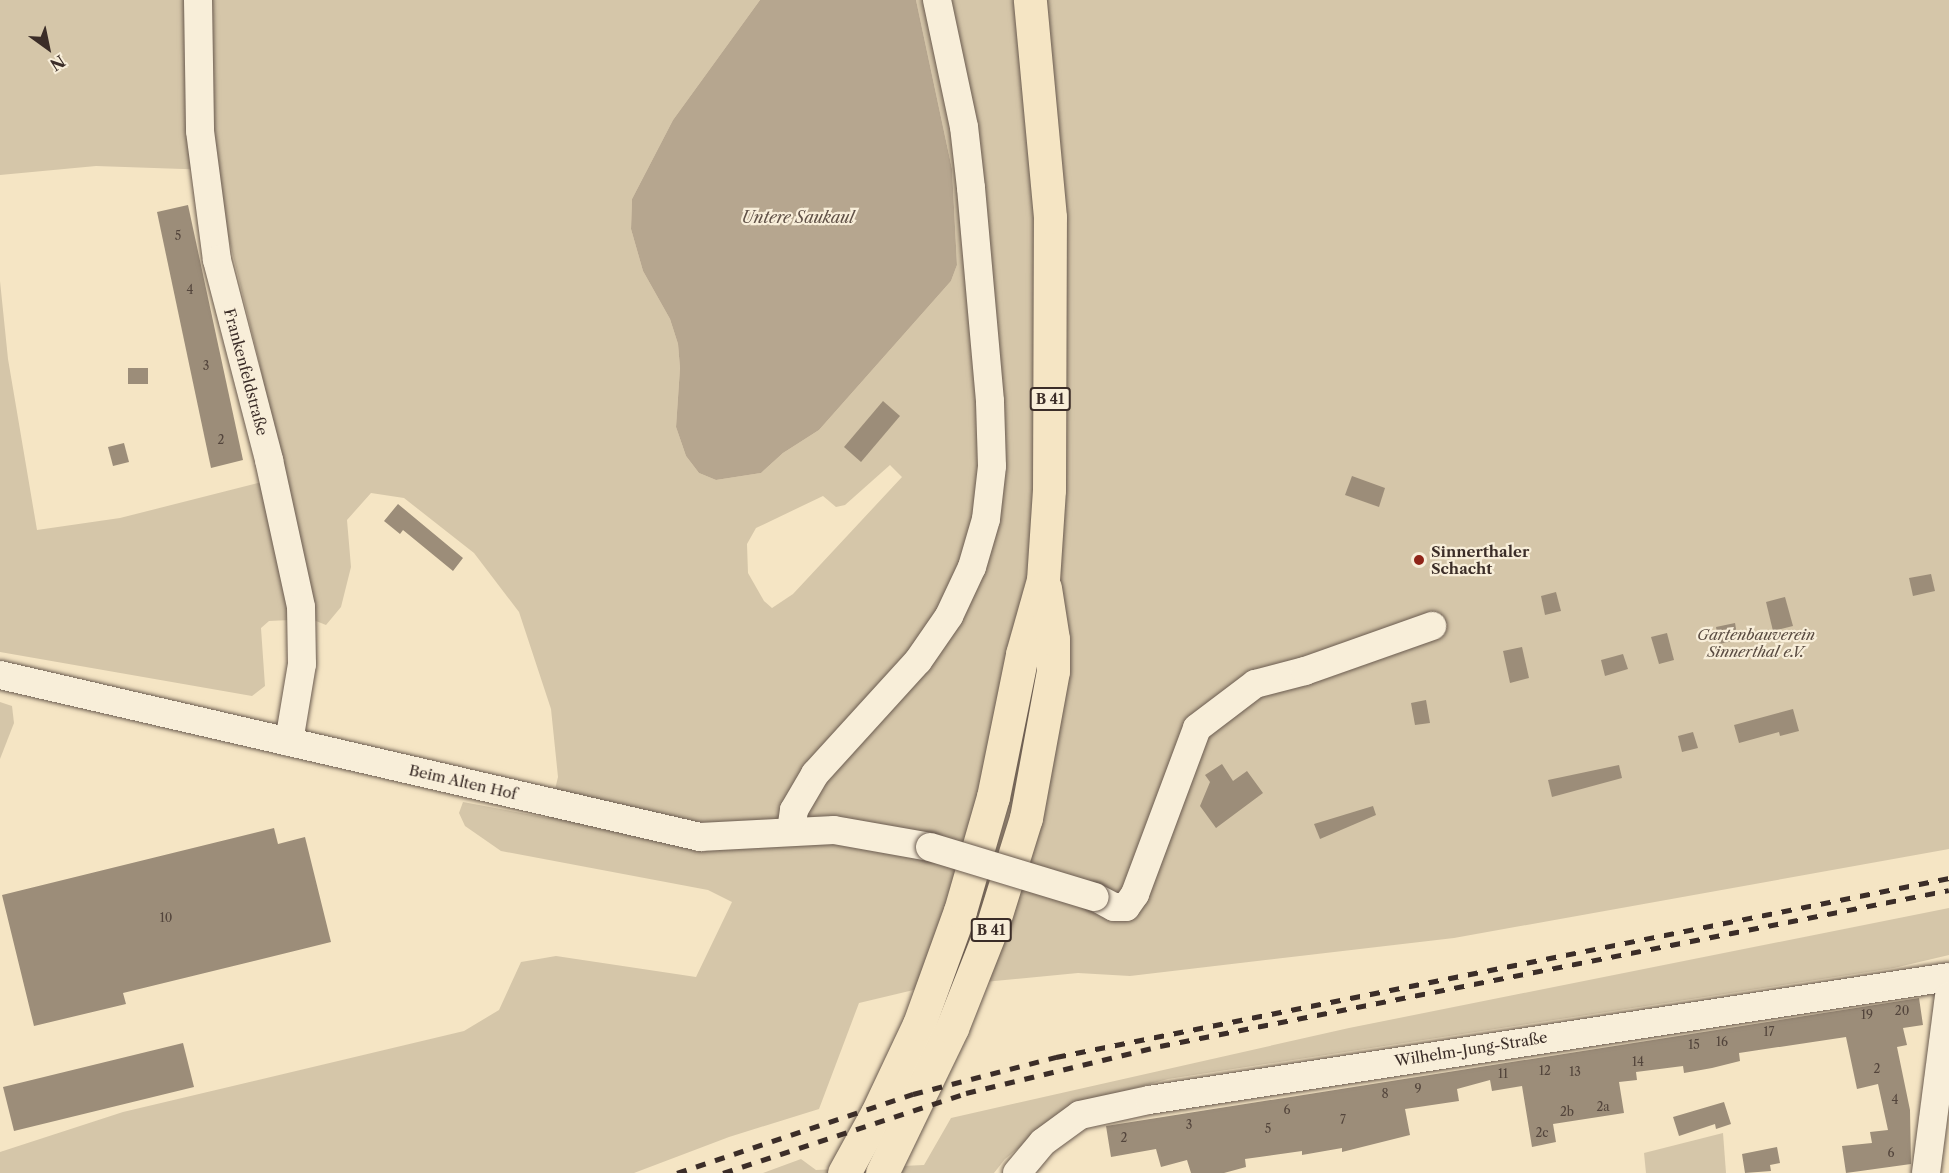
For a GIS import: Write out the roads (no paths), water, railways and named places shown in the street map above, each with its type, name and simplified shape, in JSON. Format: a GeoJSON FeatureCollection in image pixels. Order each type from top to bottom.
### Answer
{"type":"FeatureCollection","features":[{"type":"Feature","properties":{"kind":"highway","name":"B 41"},"geometry":{"type":"LineString","coordinates":[[844,1173],[878,1113],[919,1024],[960,911],[993,797],[1022,654],[1043,580],[1049,490],[1050,239],[1048,164],[1030,0]]}},
{"type":"Feature","properties":{"kind":"highway","name":"B 41"},"geometry":{"type":"LineString","coordinates":[[882,1173],[952,1028],[992,927],[1026,818],[1053,671],[1053,639],[1043,580]]}},
{"type":"Feature","properties":{"kind":"street","name":"Frankenfeldstraße"},"geometry":{"type":"LineString","coordinates":[[198,0],[200,131],[217,260],[269,460],[301,608],[302,664],[289,742]]}},
{"type":"Feature","properties":{"kind":"street"},"geometry":{"type":"LineString","coordinates":[[791,831],[794,810],[815,774],[918,661],[949,616],[972,567],[986,519],[992,466],[990,401],[971,188],[964,127],[937,0]]}},
{"type":"Feature","properties":{"kind":"street","name":"Beim Alten Hof"},"geometry":{"type":"LineString","coordinates":[[0,675],[700,837],[740,838],[791,831],[834,830],[930,847],[1095,897],[1114,907],[1126,907],[1135,894],[1197,728],[1255,684],[1305,671],[1432,626]]}},
{"type":"Feature","properties":{"kind":"street","name":"Wilhelm-Jung-Straße"},"geometry":{"type":"LineString","coordinates":[[1017,1173],[1043,1142],[1080,1115],[1149,1100],[1949,977]]}},
{"type":"Feature","properties":{"kind":"street"},"geometry":{"type":"LineString","coordinates":[[1926,1173],[1949,996]]}},
{"type":"Feature","properties":{"kind":"water","name":"Untere Saukaul"},"geometry":{"type":"Polygon","coordinates":[[[760,0],[916,0],[952,169],[957,265],[951,281],[819,430],[783,453],[761,473],[716,480],[699,473],[686,456],[676,427],[680,368],[678,344],[670,319],[643,271],[631,229],[632,199],[673,120],[760,0]]]}},
{"type":"Feature","properties":{"kind":"railway"},"geometry":{"type":"LineString","coordinates":[[677,1173],[913,1094],[1056,1057],[1949,878]]}},
{"type":"Feature","properties":{"kind":"railway"},"geometry":{"type":"LineString","coordinates":[[723,1173],[966,1093],[1160,1046],[1949,890]]}},
{"type":"Feature","properties":{"kind":"place","name":"Sinnerthaler Schacht"},"geometry":{"type":"Point","coordinates":[1419,560]}},
{"type":"Feature","properties":{"kind":"park label","name":"Gartenbauverein Sinnerthal e.V."},"geometry":{"type":"Point","coordinates":[1756,642]}}]}
